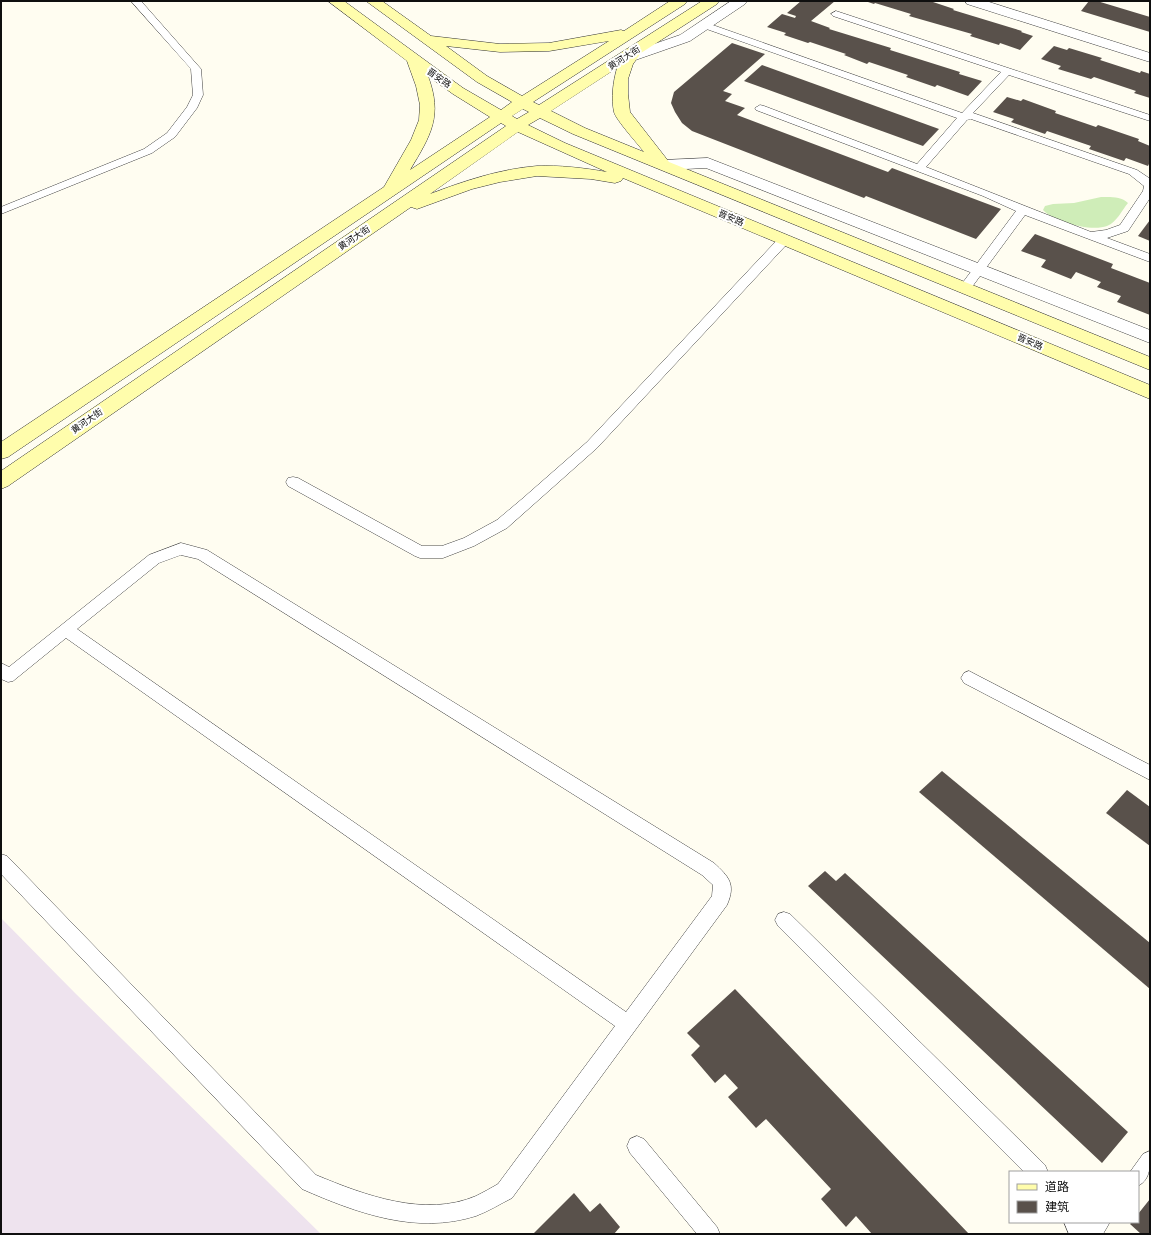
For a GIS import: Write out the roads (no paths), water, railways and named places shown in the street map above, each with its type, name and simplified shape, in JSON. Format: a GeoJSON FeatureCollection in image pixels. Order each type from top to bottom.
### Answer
{"type":"FeatureCollection","features":[{"type":"Feature","properties":{"kind":"main road","name":"晋安路"},"geometry":{"type":"LineString","coordinates":[[335,1],[414,61],[458,91],[517,126],[559,146],[1150,392]]}},
{"type":"Feature","properties":{"kind":"main road"},"geometry":{"type":"LineString","coordinates":[[373,1],[477,76],[540,112],[579,131],[1150,364]]}},
{"type":"Feature","properties":{"kind":"main road","name":"黄河大街"},"geometry":{"type":"LineString","coordinates":[[1,452],[500,116],[680,1]]}},
{"type":"Feature","properties":{"kind":"main road","name":"黄河大街"},"geometry":{"type":"LineString","coordinates":[[1,481],[517,126],[712,1]]}},
{"type":"Feature","properties":{"kind":"main road"},"geometry":{"type":"LineString","coordinates":[[426,39],[500,48],[549,47],[632,32]]}},
{"type":"Feature","properties":{"kind":"main road"},"geometry":{"type":"LineString","coordinates":[[628,56],[621,79],[620,94],[622,113],[664,166]]}},
{"type":"Feature","properties":{"kind":"main road"},"geometry":{"type":"LineString","coordinates":[[389,192],[418,142],[425,125],[428,112],[422,80],[414,61]]}},
{"type":"Feature","properties":{"kind":"main road"},"geometry":{"type":"LineString","coordinates":[[389,214],[466,186],[498,177],[537,171],[591,174],[646,182]]}},
{"type":"Feature","properties":{"kind":"street"},"geometry":{"type":"LineString","coordinates":[[628,56],[685,38],[740,1]]}},
{"type":"Feature","properties":{"kind":"street"},"geometry":{"type":"LineString","coordinates":[[972,1],[1150,58]]}},
{"type":"Feature","properties":{"kind":"street"},"geometry":{"type":"LineString","coordinates":[[664,166],[708,163],[1150,337]]}},
{"type":"Feature","properties":{"kind":"lane"},"geometry":{"type":"LineString","coordinates":[[1,211],[148,151],[171,135],[192,108],[198,95],[196,69],[136,1]]}},
{"type":"Feature","properties":{"kind":"lane"},"geometry":{"type":"LineString","coordinates":[[836,14],[1150,118]]}},
{"type":"Feature","properties":{"kind":"lane"},"geometry":{"type":"LineString","coordinates":[[704,25],[964,117],[972,116],[1133,172],[1145,180],[1150,186],[1149,191],[1124,228],[1108,234],[1091,236]]}},
{"type":"Feature","properties":{"kind":"lane"},"geometry":{"type":"LineString","coordinates":[[919,168],[1007,71]]}},
{"type":"Feature","properties":{"kind":"lane"},"geometry":{"type":"LineString","coordinates":[[760,108],[987,194],[1023,210],[1150,258]]}},
{"type":"Feature","properties":{"kind":"lane"},"geometry":{"type":"LineString","coordinates":[[965,288],[1023,210]]}},
{"type":"Feature","properties":{"kind":"lane"},"geometry":{"type":"LineString","coordinates":[[293,482],[420,552],[443,552],[469,542],[502,524],[592,445],[784,240]]}},
{"type":"Feature","properties":{"kind":"lane"},"geometry":{"type":"LineString","coordinates":[[1,669],[8,676],[154,559],[181,549],[202,554],[708,870],[722,882],[721,899],[505,1190],[474,1207],[441,1215],[402,1214],[354,1202],[309,1182],[1,862]]}},
{"type":"Feature","properties":{"kind":"lane"},"geometry":{"type":"LineString","coordinates":[[66,630],[628,1024]]}},
{"type":"Feature","properties":{"kind":"lane"},"geometry":{"type":"LineString","coordinates":[[969,678],[1150,773]]}},
{"type":"Feature","properties":{"kind":"lane"},"geometry":{"type":"LineString","coordinates":[[784,920],[1037,1171]]}},
{"type":"Feature","properties":{"kind":"lane"},"geometry":{"type":"LineString","coordinates":[[636,1146],[710,1234]]}},
{"type":"Feature","properties":{"kind":"lane"},"geometry":{"type":"LineString","coordinates":[[1139,1175],[1150,1161]]}},
{"type":"Feature","properties":{"kind":"lane"},"geometry":{"type":"LineString","coordinates":[[1074,1223],[1080,1234]]}},
{"type":"Feature","properties":{"kind":"lane"},"geometry":{"type":"LineString","coordinates":[[1090,1234],[1099,1223]]}}]}
